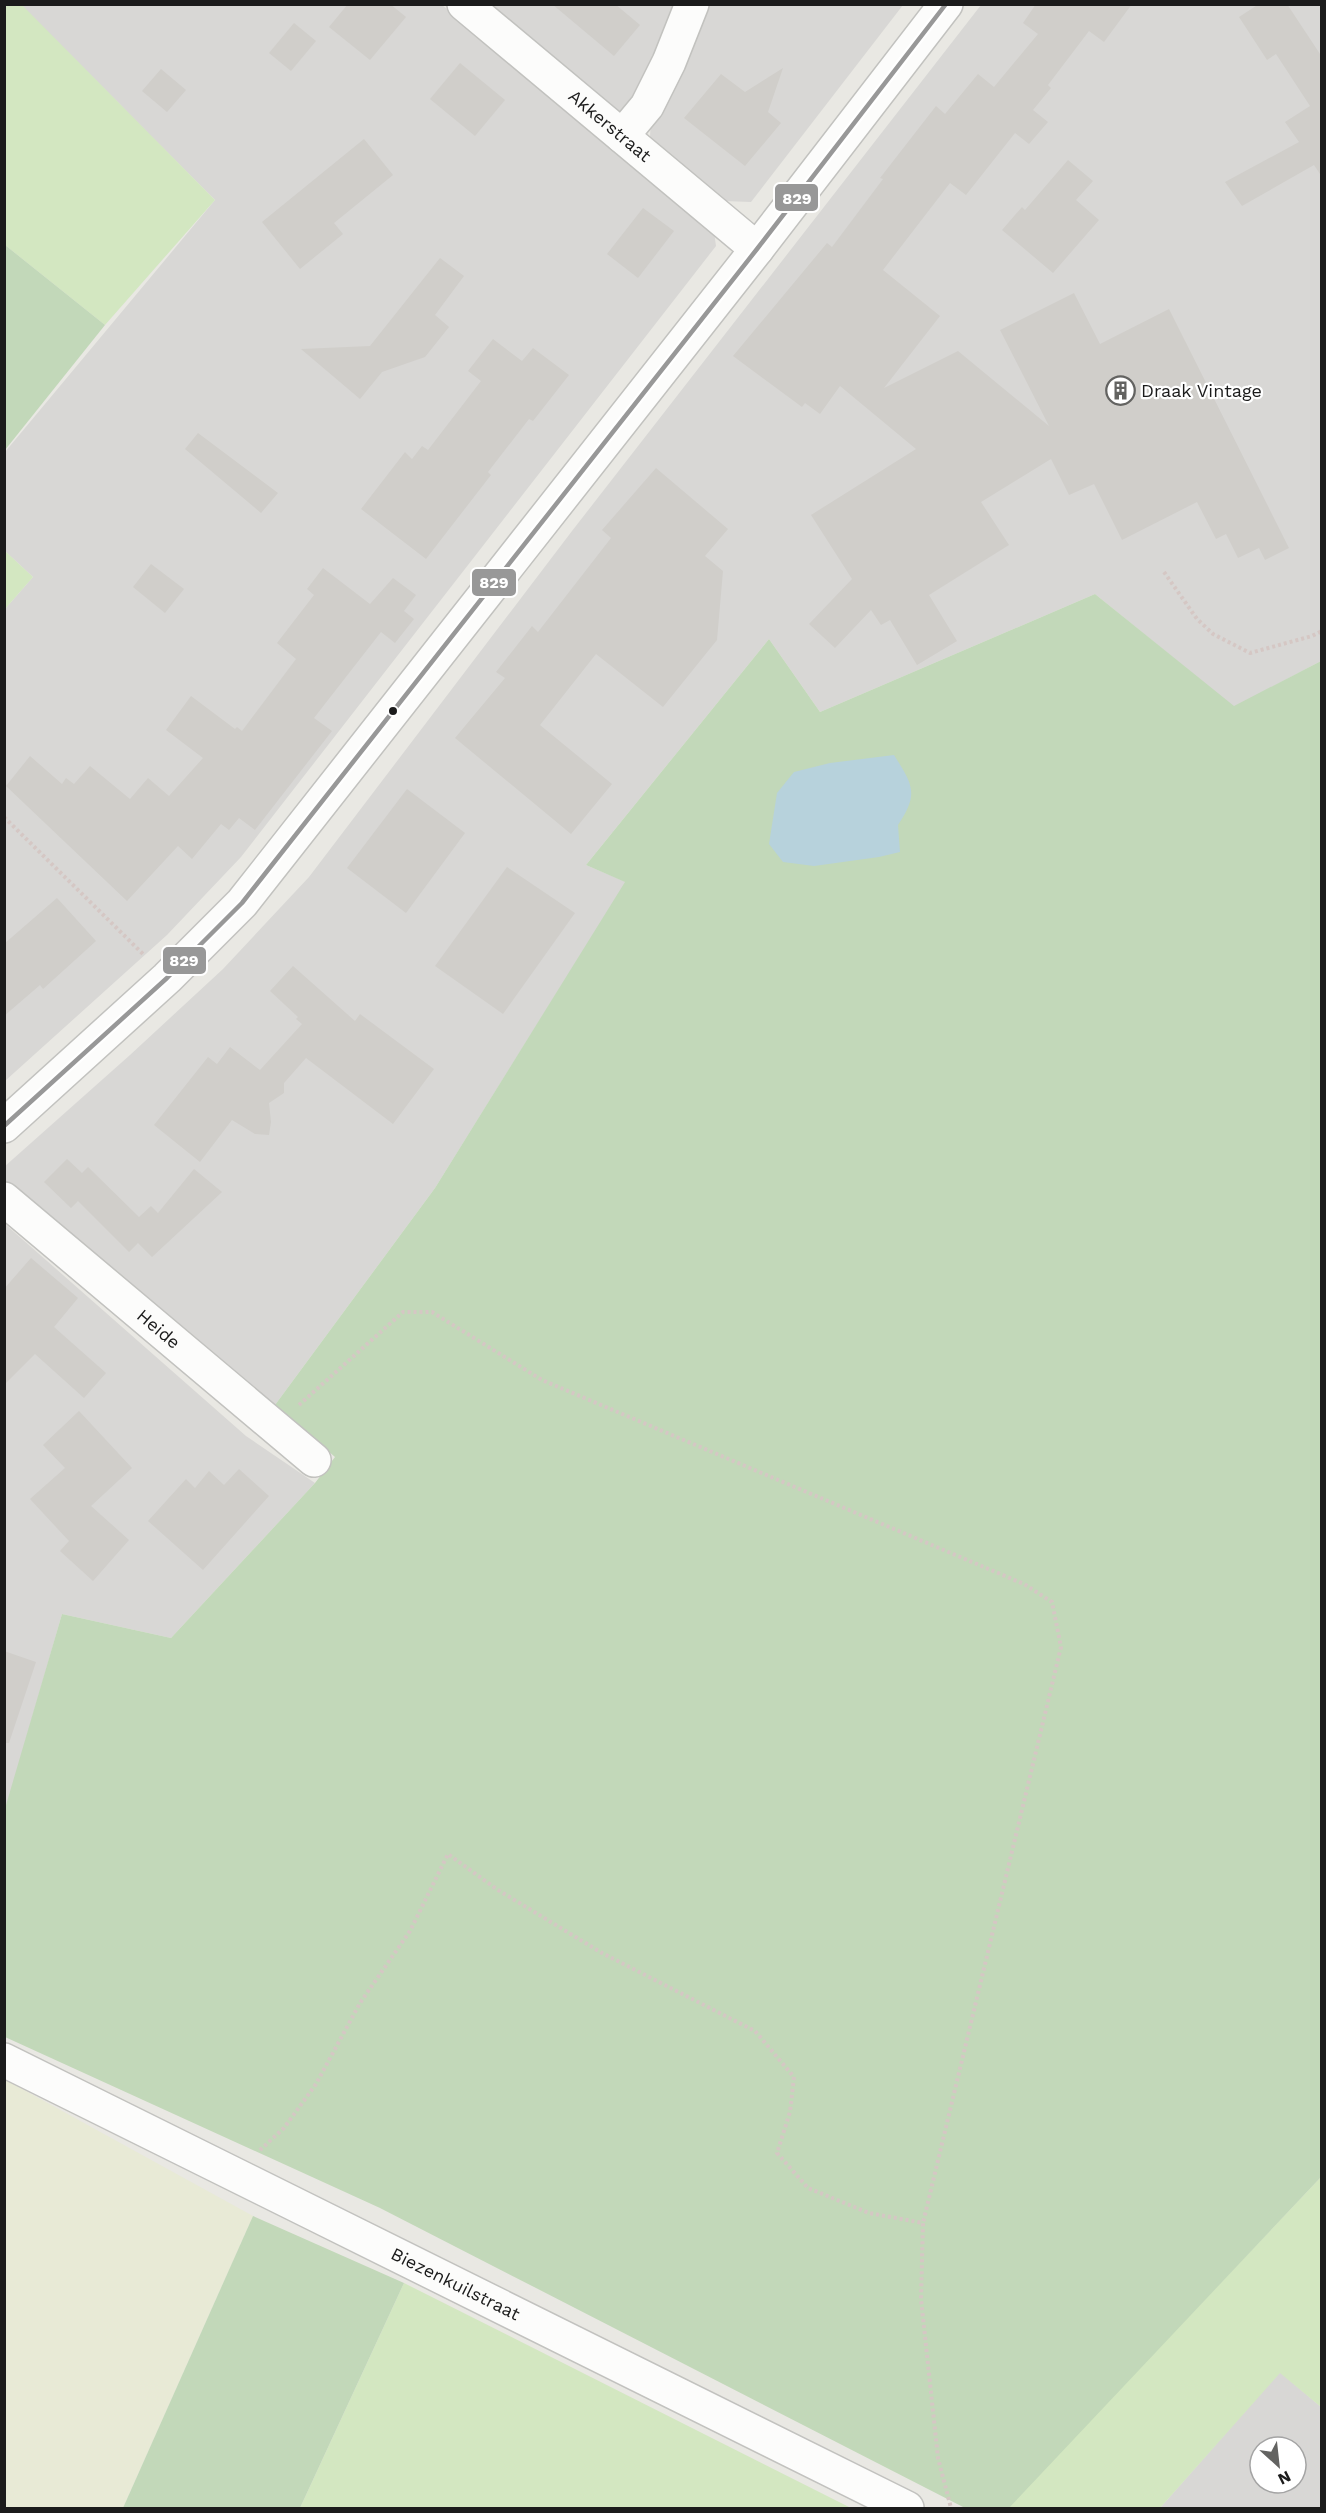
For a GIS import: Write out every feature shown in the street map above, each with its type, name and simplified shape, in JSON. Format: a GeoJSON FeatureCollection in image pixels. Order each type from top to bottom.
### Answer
{"type":"FeatureCollection","features":[{"type":"Feature","properties":{"kind":"street","name":"Akkerstraat"},"geometry":{"type":"LineString","coordinates":[[464,4],[757,249]]}},
{"type":"Feature","properties":{"kind":"street"},"geometry":{"type":"LineString","coordinates":[[622,136],[647,106],[669,62],[692,4]]}},
{"type":"Feature","properties":{"kind":"street"},"geometry":{"type":"LineString","coordinates":[[4,1126],[167,978],[242,903],[757,249],[946,4]]}},
{"type":"Feature","properties":{"kind":"street","name":"Heide"},"geometry":{"type":"LineString","coordinates":[[4,1199],[314,1460]]}},
{"type":"Feature","properties":{"kind":"street","name":"Biezenkuilstraat"},"geometry":{"type":"LineString","coordinates":[[4,2060],[907,2508]]}},
{"type":"Feature","properties":{"kind":"path"},"geometry":{"type":"LineString","coordinates":[[1164,572],[1197,619],[1213,634],[1250,653],[1312,636],[1322,631]]}},
{"type":"Feature","properties":{"kind":"path"},"geometry":{"type":"LineString","coordinates":[[4,817],[167,978]]}},
{"type":"Feature","properties":{"kind":"path"},"geometry":{"type":"LineString","coordinates":[[275,1427],[403,1312],[432,1312],[542,1380],[1024,1584],[1052,1602],[1061,1647],[923,2223],[921,2299],[938,2458],[951,2508]]}},
{"type":"Feature","properties":{"kind":"path"},"geometry":{"type":"LineString","coordinates":[[234,2174],[284,2128],[316,2084],[360,2002],[410,1931],[448,1854],[498,1890],[602,1953],[755,2031],[794,2077],[790,2112],[777,2153],[808,2188],[869,2213],[923,2223]]}},
{"type":"Feature","properties":{"kind":"shaded area"},"geometry":{"type":"Polygon","coordinates":[[[21,5],[442,5],[714,232],[716,246],[241,857],[167,935],[5,1081],[5,609],[33,577],[5,551],[5,452],[215,200],[21,5]]]}},
{"type":"Feature","properties":{"kind":"shaded area"},"geometry":{"type":"Polygon","coordinates":[[[489,5],[681,5],[636,106],[620,113],[489,5]]]}},
{"type":"Feature","properties":{"kind":"shaded area"},"geometry":{"type":"Polygon","coordinates":[[[702,5],[903,5],[751,202],[724,201],[650,138],[651,118],[702,5]]]}},
{"type":"Feature","properties":{"kind":"shaded area"},"geometry":{"type":"Polygon","coordinates":[[[981,5],[1321,5],[1321,661],[1234,707],[1095,594],[820,712],[769,639],[586,865],[626,882],[435,1188],[275,1405],[11,1190],[5,1182],[4,1167],[223,969],[309,877],[572,531],[981,5]]]}},
{"type":"Feature","properties":{"kind":"shaded area"},"geometry":{"type":"Polygon","coordinates":[[[5,1224],[246,1436],[315,1483],[171,1638],[62,1614],[5,1812],[5,1224]]]}},
{"type":"Feature","properties":{"kind":"shaded area"},"geometry":{"type":"Polygon","coordinates":[[[1280,2372],[1321,2407],[1321,2508],[1160,2508],[1280,2372]]]}},
{"type":"Feature","properties":{"kind":"green space"},"geometry":{"type":"Polygon","coordinates":[[[4,5],[22,5],[215,200],[105,325],[5,245],[4,5]]]}},
{"type":"Feature","properties":{"kind":"green space"},"geometry":{"type":"Polygon","coordinates":[[[5,245],[105,325],[5,450],[5,245]]]}},
{"type":"Feature","properties":{"kind":"green space"},"geometry":{"type":"Polygon","coordinates":[[[5,551],[33,577],[5,609],[5,551]]]}},
{"type":"Feature","properties":{"kind":"green space"},"geometry":{"type":"Polygon","coordinates":[[[1095,594],[1234,706],[1321,661],[1321,2177],[1009,2508],[965,2508],[380,2208],[5,2037],[4,1812],[62,1614],[171,1638],[315,1483],[335,1457],[275,1405],[435,1188],[625,882],[586,865],[769,639],[820,712],[1095,594]]]}},
{"type":"Feature","properties":{"kind":"green space"},"geometry":{"type":"Polygon","coordinates":[[[4,2079],[253,2216],[123,2508],[5,2508],[4,2079]]]}},
{"type":"Feature","properties":{"kind":"green space"},"geometry":{"type":"Polygon","coordinates":[[[1321,2177],[1321,2407],[1280,2373],[1160,2508],[1007,2508],[1321,2177]]]}},
{"type":"Feature","properties":{"kind":"green space"},"geometry":{"type":"Polygon","coordinates":[[[253,2216],[404,2283],[300,2508],[123,2508],[253,2216]]]}},
{"type":"Feature","properties":{"kind":"green space"},"geometry":{"type":"Polygon","coordinates":[[[404,2283],[851,2508],[300,2508],[404,2283]]]}},
{"type":"Feature","properties":{"kind":"water"},"geometry":{"type":"Polygon","coordinates":[[[894,755],[906,774],[911,790],[909,805],[898,825],[900,852],[814,866],[783,862],[769,844],[777,793],[794,772],[830,763],[894,755]]]}},
{"type":"Feature","properties":{"kind":"building"},"geometry":{"type":"Polygon","coordinates":[[[348,4],[390,4],[406,17],[370,60],[329,27],[348,4]]]}},
{"type":"Feature","properties":{"kind":"building"},"geometry":{"type":"Polygon","coordinates":[[[552,4],[615,4],[640,25],[614,56],[552,4]]]}},
{"type":"Feature","properties":{"kind":"building"},"geometry":{"type":"Polygon","coordinates":[[[1036,4],[1132,4],[1104,42],[1089,31],[1048,85],[1051,88],[1033,110],[1048,122],[1029,144],[1015,133],[966,195],[950,183],[883,270],[940,316],[884,388],[958,351],[1049,426],[1000,330],[1074,293],[1100,344],[1169,309],[1289,548],[1265,560],[1259,548],[1238,558],[1226,534],[1216,539],[1197,502],[1122,540],[1094,484],[1069,495],[1051,459],[981,502],[1009,545],[929,595],[957,641],[917,665],[890,620],[881,625],[871,610],[835,648],[809,624],[852,579],[811,515],[916,449],[840,386],[820,414],[805,403],[802,407],[733,356],[827,243],[832,247],[883,179],[880,178],[936,106],[945,114],[978,74],[994,87],[1038,34],[1023,23],[1036,4]]]}},
{"type":"Feature","properties":{"kind":"building"},"geometry":{"type":"Polygon","coordinates":[[[1259,4],[1287,4],[1322,57],[1322,177],[1314,165],[1242,206],[1225,182],[1299,142],[1285,122],[1310,106],[1276,54],[1267,60],[1239,17],[1259,4]]]}},
{"type":"Feature","properties":{"kind":"building"},"geometry":{"type":"Polygon","coordinates":[[[294,23],[316,41],[291,71],[269,53],[294,23]]]}},
{"type":"Feature","properties":{"kind":"building"},"geometry":{"type":"Polygon","coordinates":[[[460,63],[505,100],[475,136],[430,99],[460,63]]]}},
{"type":"Feature","properties":{"kind":"building"},"geometry":{"type":"Polygon","coordinates":[[[783,68],[768,112],[781,123],[745,166],[684,118],[721,74],[745,92],[783,68]]]}},
{"type":"Feature","properties":{"kind":"building"},"geometry":{"type":"Polygon","coordinates":[[[161,69],[186,90],[167,112],[142,91],[161,69]]]}},
{"type":"Feature","properties":{"kind":"building"},"geometry":{"type":"Polygon","coordinates":[[[364,139],[393,175],[334,223],[343,234],[300,269],[262,222],[364,139]]]}},
{"type":"Feature","properties":{"kind":"building"},"geometry":{"type":"Polygon","coordinates":[[[1068,160],[1093,181],[1076,200],[1099,220],[1053,273],[1002,230],[1022,207],[1025,210],[1068,160]]]}},
{"type":"Feature","properties":{"kind":"building"},"geometry":{"type":"Polygon","coordinates":[[[643,208],[674,231],[638,278],[607,254],[643,208]]]}},
{"type":"Feature","properties":{"kind":"building"},"geometry":{"type":"Polygon","coordinates":[[[440,258],[464,276],[435,315],[449,327],[425,357],[382,372],[360,399],[301,349],[370,346],[440,258]]]}},
{"type":"Feature","properties":{"kind":"building"},"geometry":{"type":"Polygon","coordinates":[[[493,339],[522,361],[533,348],[569,375],[533,421],[529,419],[488,472],[491,475],[426,559],[361,509],[405,452],[412,459],[422,446],[428,450],[481,381],[468,371],[493,339]]]}},
{"type":"Feature","properties":{"kind":"building"},"geometry":{"type":"Polygon","coordinates":[[[198,433],[278,493],[261,513],[185,449],[198,433]]]}},
{"type":"Feature","properties":{"kind":"building"},"geometry":{"type":"Polygon","coordinates":[[[656,468],[728,529],[705,556],[723,571],[717,640],[663,707],[596,654],[540,725],[612,784],[571,834],[455,738],[505,678],[496,672],[532,626],[538,632],[611,538],[602,530],[656,468]]]}},
{"type":"Feature","properties":{"kind":"building"},"geometry":{"type":"Polygon","coordinates":[[[151,564],[184,589],[165,613],[133,587],[151,564]]]}},
{"type":"Feature","properties":{"kind":"building"},"geometry":{"type":"Polygon","coordinates":[[[323,568],[370,604],[393,578],[416,595],[404,611],[414,619],[395,643],[381,632],[314,718],[332,731],[255,830],[239,818],[229,830],[221,824],[192,859],[178,846],[127,901],[6,786],[30,756],[62,784],[66,778],[74,784],[90,766],[130,799],[148,778],[169,796],[203,758],[166,730],[191,696],[235,729],[237,727],[242,731],[296,659],[277,643],[314,595],[307,589],[323,568]]]}},
{"type":"Feature","properties":{"kind":"building"},"geometry":{"type":"Polygon","coordinates":[[[407,789],[465,833],[406,913],[347,868],[407,789]]]}},
{"type":"Feature","properties":{"kind":"building"},"geometry":{"type":"Polygon","coordinates":[[[507,867],[575,913],[503,1014],[435,966],[507,867]]]}},
{"type":"Feature","properties":{"kind":"building"},"geometry":{"type":"Polygon","coordinates":[[[57,898],[96,941],[43,989],[40,985],[4,1016],[4,944],[57,898]]]}},
{"type":"Feature","properties":{"kind":"building"},"geometry":{"type":"Polygon","coordinates":[[[293,966],[355,1021],[360,1014],[434,1069],[393,1124],[306,1058],[284,1083],[284,1093],[269,1103],[271,1122],[269,1135],[255,1134],[232,1120],[200,1162],[154,1125],[208,1057],[217,1064],[230,1047],[260,1070],[302,1024],[296,1019],[298,1017],[270,991],[293,966]]]}},
{"type":"Feature","properties":{"kind":"building"},"geometry":{"type":"Polygon","coordinates":[[[67,1159],[82,1173],[88,1167],[139,1217],[151,1206],[158,1213],[194,1169],[222,1192],[152,1257],[138,1243],[129,1252],[78,1201],[71,1208],[44,1182],[67,1159]]]}},
{"type":"Feature","properties":{"kind":"building"},"geometry":{"type":"Polygon","coordinates":[[[31,1258],[78,1298],[54,1327],[106,1373],[84,1398],[35,1354],[4,1385],[4,1289],[31,1258]]]}},
{"type":"Feature","properties":{"kind":"building"},"geometry":{"type":"Polygon","coordinates":[[[79,1411],[132,1468],[91,1506],[129,1540],[93,1581],[60,1551],[69,1541],[30,1499],[65,1468],[43,1445],[79,1411]]]}},
{"type":"Feature","properties":{"kind":"building"},"geometry":{"type":"Polygon","coordinates":[[[239,1469],[269,1496],[203,1570],[148,1521],[186,1479],[195,1488],[209,1471],[224,1485],[239,1469]]]}},
{"type":"Feature","properties":{"kind":"building"},"geometry":{"type":"Polygon","coordinates":[[[4,1651],[36,1662],[9,1743],[4,1743],[4,1651]]]}},
{"type":"Feature","properties":{"kind":"transit line","name":"829"},"geometry":{"type":"LineString","coordinates":[[4,1126],[167,978],[242,903],[757,249],[946,4]]}},
{"type":"Feature","properties":{"kind":"place","name":"Draak Vintage"},"geometry":{"type":"Point","coordinates":[1120,391]}}]}
